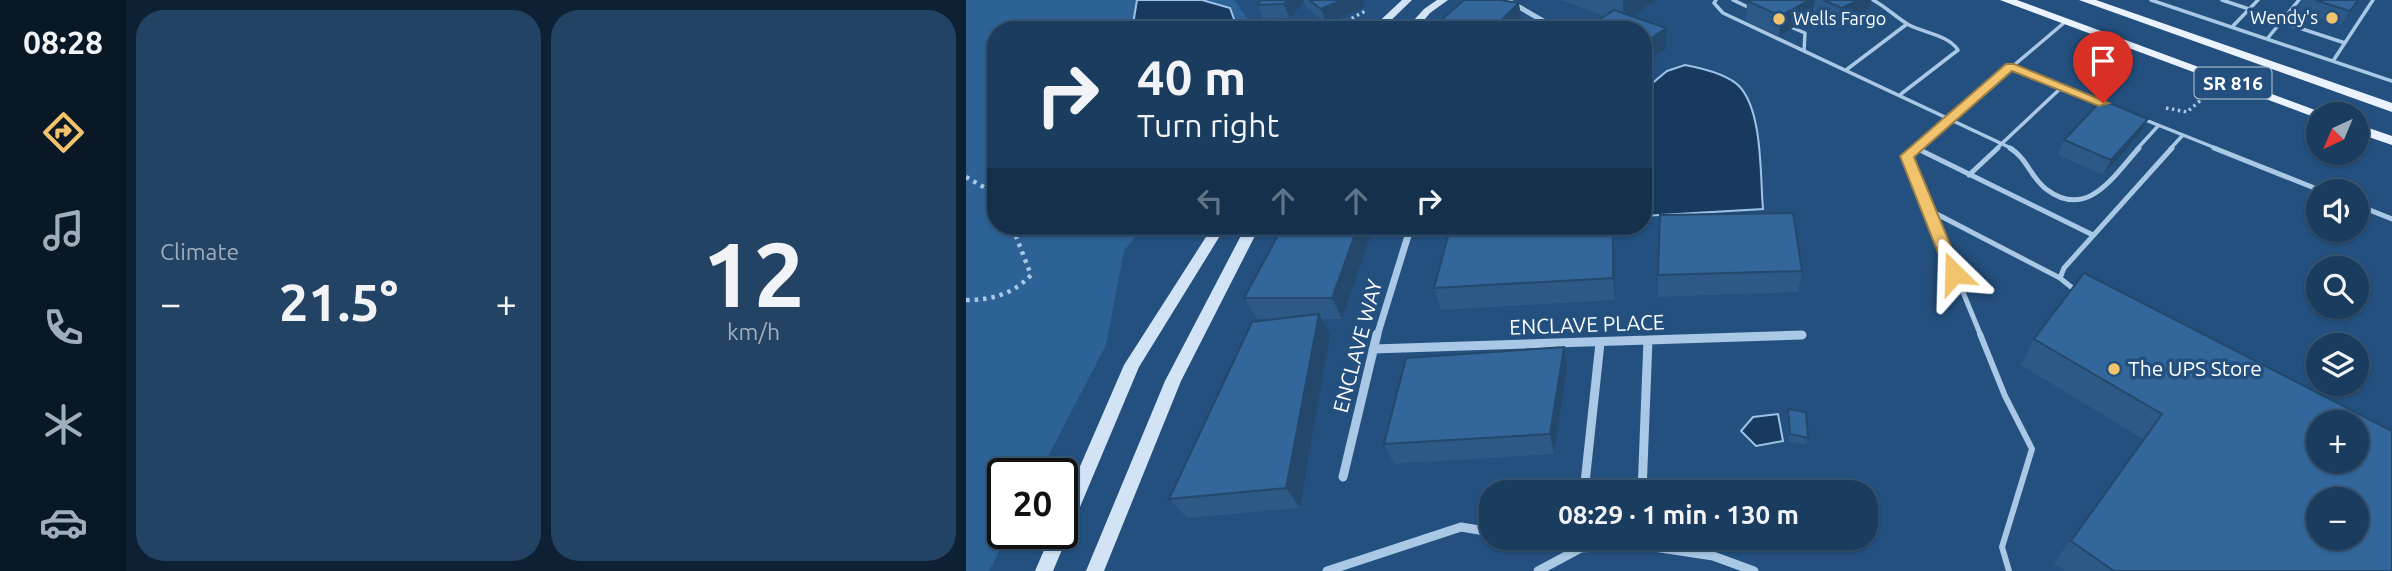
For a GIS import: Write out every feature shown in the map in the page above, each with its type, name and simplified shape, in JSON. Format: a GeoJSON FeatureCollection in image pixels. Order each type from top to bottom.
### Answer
{"type":"FeatureCollection","features":[{"type":"Feature","properties":{"kind":"main road","name":"SR 816"},"geometry":{"type":"LineString","coordinates":[[2006,0],[2306,109]]}},
{"type":"Feature","properties":{"kind":"main road","name":"SR 816"},"geometry":{"type":"LineString","coordinates":[[2085,0],[2392,108]]}},
{"type":"Feature","properties":{"kind":"main road"},"geometry":{"type":"LineString","coordinates":[[2370,131],[2392,134]]}},
{"type":"Feature","properties":{"kind":"main road"},"geometry":{"type":"LineString","coordinates":[[2370,132],[2392,141]]}},
{"type":"Feature","properties":{"kind":"street"},"geometry":{"type":"LineString","coordinates":[[1385,21],[1407,0]]}},
{"type":"Feature","properties":{"kind":"street"},"geometry":{"type":"LineString","coordinates":[[1418,21],[1433,0]]}},
{"type":"Feature","properties":{"kind":"street"},"geometry":{"type":"LineString","coordinates":[[1427,10],[1443,0]]}},
{"type":"Feature","properties":{"kind":"street"},"geometry":{"type":"LineString","coordinates":[[1507,0],[1543,21]]}},
{"type":"Feature","properties":{"kind":"street"},"geometry":{"type":"LineString","coordinates":[[1078,492],[1132,365],[1213,235]]}},
{"type":"Feature","properties":{"kind":"street"},"geometry":{"type":"LineString","coordinates":[[1095,571],[1173,381],[1248,235]]}},
{"type":"Feature","properties":{"kind":"street","name":"ENCLAVE WAY"},"geometry":{"type":"LineString","coordinates":[[1343,477],[1373,349],[1408,235]]}},
{"type":"Feature","properties":{"kind":"street","name":"ENCLAVE PLACE"},"geometry":{"type":"LineString","coordinates":[[1373,349],[1802,335]]}},
{"type":"Feature","properties":{"kind":"street"},"geometry":{"type":"LineString","coordinates":[[1642,480],[1648,340]]}},
{"type":"Feature","properties":{"kind":"street"},"geometry":{"type":"LineString","coordinates":[[1585,480],[1600,343]]}},
{"type":"Feature","properties":{"kind":"street"},"geometry":{"type":"LineString","coordinates":[[1327,571],[1461,527],[1479,530]]}},
{"type":"Feature","properties":{"kind":"street"},"geometry":{"type":"LineString","coordinates":[[1044,571],[1054,549]]}},
{"type":"Feature","properties":{"kind":"street"},"geometry":{"type":"LineString","coordinates":[[1538,571],[1575,550]]}},
{"type":"Feature","properties":{"kind":"street"},"geometry":{"type":"LineString","coordinates":[[1684,550],[1713,556],[1754,571]]}},
{"type":"Feature","properties":{"kind":"lane"},"geometry":{"type":"LineString","coordinates":[[1716,0],[1714,3],[1723,13],[2003,143],[2022,155],[2045,189],[2071,200],[2082,200],[2096,195],[2158,126]]}},
{"type":"Feature","properties":{"kind":"lane"},"geometry":{"type":"LineString","coordinates":[[1733,0],[1760,13]]}},
{"type":"Feature","properties":{"kind":"lane"},"geometry":{"type":"LineString","coordinates":[[1874,0],[1892,10],[1907,24],[1953,43],[1958,50],[1901,94]]}},
{"type":"Feature","properties":{"kind":"lane"},"geometry":{"type":"LineString","coordinates":[[2151,0],[2392,81]]}},
{"type":"Feature","properties":{"kind":"lane"},"geometry":{"type":"LineString","coordinates":[[2222,0],[2249,9]]}},
{"type":"Feature","properties":{"kind":"lane"},"geometry":{"type":"LineString","coordinates":[[2232,27],[2258,0]]}},
{"type":"Feature","properties":{"kind":"lane"},"geometry":{"type":"LineString","coordinates":[[2267,39],[2299,0]]}},
{"type":"Feature","properties":{"kind":"lane"},"geometry":{"type":"LineString","coordinates":[[2333,61],[2373,0]]}},
{"type":"Feature","properties":{"kind":"lane"},"geometry":{"type":"LineString","coordinates":[[2009,571],[2002,547],[2032,449],[2005,396],[1907,156],[2065,22]]}},
{"type":"Feature","properties":{"kind":"lane"},"geometry":{"type":"LineString","coordinates":[[2281,22],[2345,43]]}},
{"type":"Feature","properties":{"kind":"lane"},"geometry":{"type":"LineString","coordinates":[[1846,70],[1907,24]]}},
{"type":"Feature","properties":{"kind":"lane"},"geometry":{"type":"LineString","coordinates":[[1793,28],[1805,33],[1804,51]]}},
{"type":"Feature","properties":{"kind":"lane"},"geometry":{"type":"LineString","coordinates":[[2010,66],[2109,106]]}},
{"type":"Feature","properties":{"kind":"lane"},"geometry":{"type":"LineString","coordinates":[[1969,175],[2062,87]]}},
{"type":"Feature","properties":{"kind":"lane"},"geometry":{"type":"LineString","coordinates":[[2132,115],[2306,185]]}},
{"type":"Feature","properties":{"kind":"lane"},"geometry":{"type":"LineString","coordinates":[[2060,278],[2064,268],[2183,135]]}},
{"type":"Feature","properties":{"kind":"lane"},"geometry":{"type":"LineString","coordinates":[[1916,148],[2093,235]]}},
{"type":"Feature","properties":{"kind":"lane"},"geometry":{"type":"LineString","coordinates":[[1929,210],[2060,278],[2085,296]]}},
{"type":"Feature","properties":{"kind":"lane"},"geometry":{"type":"LineString","coordinates":[[2369,210],[2392,219]]}},
{"type":"Feature","properties":{"kind":"path"},"geometry":{"type":"LineString","coordinates":[[1347,21],[1374,6]]}},
{"type":"Feature","properties":{"kind":"path"},"geometry":{"type":"LineString","coordinates":[[2157,107],[2187,112],[2203,99]]}},
{"type":"Feature","properties":{"kind":"path"},"geometry":{"type":"LineString","coordinates":[[966,177],[987,189]]}},
{"type":"Feature","properties":{"kind":"path"},"geometry":{"type":"LineString","coordinates":[[966,300],[1002,296],[1022,286],[1031,275],[1015,235]]}},
{"type":"Feature","properties":{"kind":"shaded area"},"geometry":{"type":"Polygon","coordinates":[[[966,0],[1234,0],[1249,21],[987,21],[987,235],[1137,235],[1124,251],[1106,345],[1047,458],[987,458],[987,549],[1000,549],[989,571],[966,571],[966,0]]]}},
{"type":"Feature","properties":{"kind":"shaded area"},"geometry":{"type":"Polygon","coordinates":[[[1137,0],[1202,0],[1230,8],[1235,21],[1134,21],[1137,0]]]}},
{"type":"Feature","properties":{"kind":"shaded area"},"geometry":{"type":"Polygon","coordinates":[[[1685,65],[1722,76],[1740,87],[1753,112],[1757,128],[1763,209],[1652,215],[1652,84],[1667,71],[1685,65]]]}},
{"type":"Feature","properties":{"kind":"shaded area"},"geometry":{"type":"Polygon","coordinates":[[[1778,414],[1783,441],[1756,446],[1741,431],[1753,417],[1778,414]]]}},
{"type":"Feature","properties":{"kind":"building"},"geometry":{"type":"Polygon","coordinates":[[[1261,0],[1288,0],[1284,4],[1258,5],[1261,0]]]}},
{"type":"Feature","properties":{"kind":"building"},"geometry":{"type":"Polygon","coordinates":[[[1309,0],[1342,0],[1321,9],[1309,0]]]}},
{"type":"Feature","properties":{"kind":"building"},"geometry":{"type":"Polygon","coordinates":[[[1464,0],[1519,3],[1500,21],[1440,21],[1464,0]]]}},
{"type":"Feature","properties":{"kind":"building"},"geometry":{"type":"Polygon","coordinates":[[[1809,0],[1781,16],[1747,1],[1809,0]]]}},
{"type":"Feature","properties":{"kind":"building"},"geometry":{"type":"Polygon","coordinates":[[[1823,0],[1858,0],[1842,8],[1823,0]]]}},
{"type":"Feature","properties":{"kind":"building"},"geometry":{"type":"Polygon","coordinates":[[[2315,0],[2358,0],[2350,11],[2315,0]]]}},
{"type":"Feature","properties":{"kind":"building"},"geometry":{"type":"Polygon","coordinates":[[[1614,10],[1646,21],[1597,21],[1614,10]]]}},
{"type":"Feature","properties":{"kind":"building"},"geometry":{"type":"Polygon","coordinates":[[[1652,23],[1666,28],[1652,38],[1652,23]]]}},
{"type":"Feature","properties":{"kind":"building"},"geometry":{"type":"Polygon","coordinates":[[[2102,100],[2148,119],[2111,160],[2064,140],[2102,100]]]}},
{"type":"Feature","properties":{"kind":"building"},"geometry":{"type":"Polygon","coordinates":[[[1793,213],[1802,271],[1658,275],[1660,215],[1793,213]]]}},
{"type":"Feature","properties":{"kind":"building"},"geometry":{"type":"Polygon","coordinates":[[[1278,235],[1355,235],[1332,298],[1244,298],[1278,235]]]}},
{"type":"Feature","properties":{"kind":"building"},"geometry":{"type":"Polygon","coordinates":[[[1448,235],[1613,235],[1613,278],[1434,288],[1448,235]]]}},
{"type":"Feature","properties":{"kind":"building"},"geometry":{"type":"Polygon","coordinates":[[[2084,273],[2306,387],[2306,396],[2324,396],[2351,410],[2306,410],[2306,473],[2369,473],[2369,419],[2392,431],[2392,571],[2114,571],[2071,541],[2162,414],[2034,339],[2084,273]]]}},
{"type":"Feature","properties":{"kind":"building"},"geometry":{"type":"Polygon","coordinates":[[[1319,314],[1286,488],[1169,499],[1252,322],[1319,314]]]}},
{"type":"Feature","properties":{"kind":"building"},"geometry":{"type":"Polygon","coordinates":[[[1564,347],[1550,434],[1384,444],[1406,358],[1564,347]]]}},
{"type":"Feature","properties":{"kind":"building"},"geometry":{"type":"Polygon","coordinates":[[[1788,409],[1806,412],[1808,438],[1790,434],[1788,409]]]}},
{"type":"Feature","properties":{"kind":"place","name":"Wendy's"},"geometry":{"type":"Point","coordinates":[2332,18]}},
{"type":"Feature","properties":{"kind":"place","name":"Wells Fargo"},"geometry":{"type":"Point","coordinates":[1779,19]}},
{"type":"Feature","properties":{"kind":"place","name":"The UPS Store"},"geometry":{"type":"Point","coordinates":[2114,369]}},
{"type":"Feature","properties":{"kind":"route"},"geometry":{"type":"LineString","coordinates":[[1954,273],[1907,156],[2010,66],[2103,103]]}}]}
